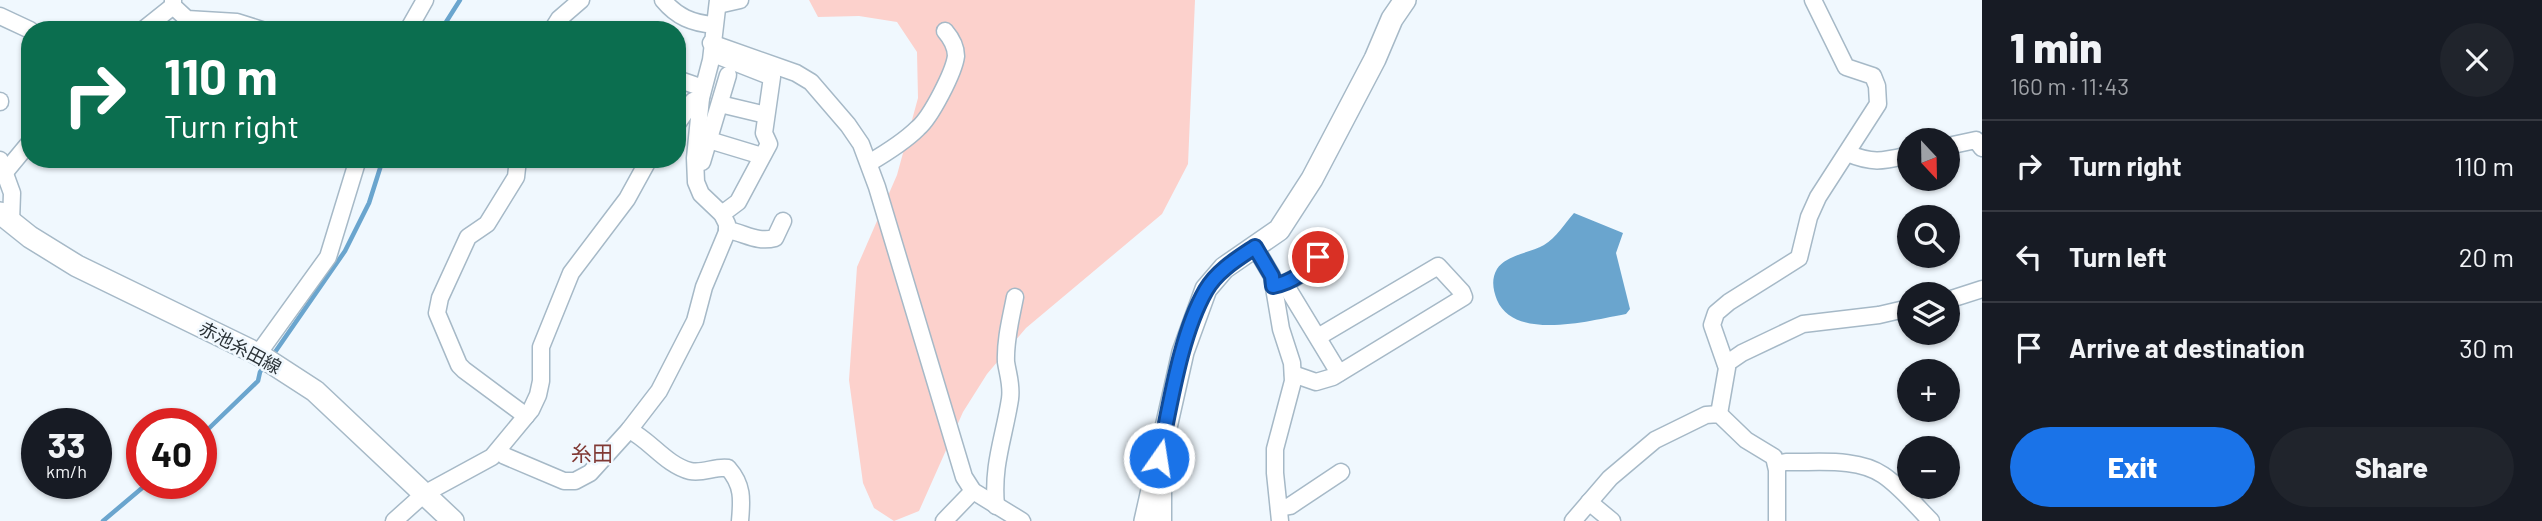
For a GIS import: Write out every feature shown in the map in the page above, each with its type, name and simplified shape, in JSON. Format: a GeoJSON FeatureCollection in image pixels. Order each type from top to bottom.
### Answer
{"type":"FeatureCollection","features":[{"type":"Feature","properties":{"kind":"street"},"geometry":{"type":"LineString","coordinates":[[413,21],[425,0]]}},
{"type":"Feature","properties":{"kind":"street"},"geometry":{"type":"LineString","coordinates":[[554,0],[566,12]]}},
{"type":"Feature","properties":{"kind":"street"},"geometry":{"type":"LineString","coordinates":[[559,21],[581,0]]}},
{"type":"Feature","properties":{"kind":"street"},"geometry":{"type":"LineString","coordinates":[[663,0],[677,15],[702,24],[714,25]]}},
{"type":"Feature","properties":{"kind":"street"},"geometry":{"type":"LineString","coordinates":[[740,0],[718,3],[702,93],[696,182],[701,194],[725,222],[755,240],[775,238],[783,221]]}},
{"type":"Feature","properties":{"kind":"street"},"geometry":{"type":"LineString","coordinates":[[1145,521],[1183,352],[1206,289],[1224,268],[1279,230],[1312,179],[1375,59],[1392,19],[1405,0]]}},
{"type":"Feature","properties":{"kind":"street"},"geometry":{"type":"LineString","coordinates":[[1718,414],[1727,374],[1712,325],[1716,313],[1799,258],[1815,204],[1878,104],[1877,86],[1873,76],[1846,67],[1813,0]]}},
{"type":"Feature","properties":{"kind":"street"},"geometry":{"type":"LineString","coordinates":[[152,21],[173,3],[187,19],[220,21]]}},
{"type":"Feature","properties":{"kind":"street"},"geometry":{"type":"LineString","coordinates":[[0,16],[21,25]]}},
{"type":"Feature","properties":{"kind":"street"},"geometry":{"type":"LineString","coordinates":[[869,163],[920,127],[929,114],[953,68],[956,54],[953,40],[945,31]]}},
{"type":"Feature","properties":{"kind":"street"},"geometry":{"type":"LineString","coordinates":[[499,450],[505,456],[564,481],[575,481],[590,473],[629,430],[659,391],[695,321],[725,222],[769,144],[764,133],[772,77],[711,48]]}},
{"type":"Feature","properties":{"kind":"street"},"geometry":{"type":"LineString","coordinates":[[711,48],[796,73],[811,82],[861,144],[964,477],[973,491],[1022,521]]}},
{"type":"Feature","properties":{"kind":"street"},"geometry":{"type":"LineString","coordinates":[[695,168],[701,166],[728,75]]}},
{"type":"Feature","properties":{"kind":"street"},"geometry":{"type":"LineString","coordinates":[[686,84],[702,93]]}},
{"type":"Feature","properties":{"kind":"street"},"geometry":{"type":"LineString","coordinates":[[686,111],[702,93]]}},
{"type":"Feature","properties":{"kind":"street"},"geometry":{"type":"LineString","coordinates":[[720,104],[766,115]]}},
{"type":"Feature","properties":{"kind":"street"},"geometry":{"type":"LineString","coordinates":[[709,140],[762,156]]}},
{"type":"Feature","properties":{"kind":"street"},"geometry":{"type":"LineString","coordinates":[[1960,143],[1976,140],[1982,148]]}},
{"type":"Feature","properties":{"kind":"street"},"geometry":{"type":"LineString","coordinates":[[1847,153],[1865,161],[1879,162],[1897,158]]}},
{"type":"Feature","properties":{"kind":"street"},"geometry":{"type":"LineString","coordinates":[[5,218],[12,192],[13,161]]}},
{"type":"Feature","properties":{"kind":"street"},"geometry":{"type":"LineString","coordinates":[[258,354],[328,257],[355,168]]}},
{"type":"Feature","properties":{"kind":"street"},"geometry":{"type":"LineString","coordinates":[[517,168],[516,177],[487,223],[468,237],[440,298],[437,313],[459,365],[526,416]]}},
{"type":"Feature","properties":{"kind":"street"},"geometry":{"type":"LineString","coordinates":[[394,521],[424,494],[492,457],[526,416],[538,395],[541,347],[571,272],[627,199],[644,168]]}},
{"type":"Feature","properties":{"kind":"street","name":"赤池糸田線"},"geometry":{"type":"LineString","coordinates":[[5,218],[77,266],[258,354],[315,391],[453,521]]}},
{"type":"Feature","properties":{"kind":"street"},"geometry":{"type":"LineString","coordinates":[[1255,247],[1272,276],[1318,337],[1339,373]]}},
{"type":"Feature","properties":{"kind":"street"},"geometry":{"type":"LineString","coordinates":[[1279,285],[1305,272],[1318,257]]}},
{"type":"Feature","properties":{"kind":"street"},"geometry":{"type":"LineString","coordinates":[[1293,374],[1316,382],[1339,373],[1464,297],[1438,266],[1318,337]]}},
{"type":"Feature","properties":{"kind":"street"},"geometry":{"type":"LineString","coordinates":[[1279,285],[1281,329],[1293,374],[1276,439],[1275,473],[1280,514]]}},
{"type":"Feature","properties":{"kind":"street"},"geometry":{"type":"LineString","coordinates":[[1960,296],[1982,289]]}},
{"type":"Feature","properties":{"kind":"street"},"geometry":{"type":"LineString","coordinates":[[996,506],[996,462],[1010,398],[1011,380],[1006,363],[1007,336],[1015,297]]}},
{"type":"Feature","properties":{"kind":"street"},"geometry":{"type":"LineString","coordinates":[[1726,364],[1762,343],[1804,324],[1897,310]]}},
{"type":"Feature","properties":{"kind":"street"},"geometry":{"type":"LineString","coordinates":[[1573,521],[1610,478],[1655,440],[1706,415],[1718,414],[1746,440],[1774,457],[1777,521]]}},
{"type":"Feature","properties":{"kind":"street"},"geometry":{"type":"LineString","coordinates":[[629,430],[639,434],[680,467],[692,471],[718,466],[728,468],[738,480],[741,492],[740,521]]}},
{"type":"Feature","properties":{"kind":"street"},"geometry":{"type":"LineString","coordinates":[[1776,464],[1826,463],[1869,467],[1884,475],[1931,521]]}},
{"type":"Feature","properties":{"kind":"street"},"geometry":{"type":"LineString","coordinates":[[1280,514],[1341,472]]}},
{"type":"Feature","properties":{"kind":"street"},"geometry":{"type":"LineString","coordinates":[[1152,489],[1163,492],[1163,521]]}},
{"type":"Feature","properties":{"kind":"street"},"geometry":{"type":"LineString","coordinates":[[944,521],[973,491]]}},
{"type":"Feature","properties":{"kind":"street"},"geometry":{"type":"LineString","coordinates":[[1589,502],[1612,521]]}},
{"type":"Feature","properties":{"kind":"shaded area"},"geometry":{"type":"Polygon","coordinates":[[[809,0],[1195,0],[1188,164],[1162,214],[1026,328],[987,374],[963,412],[919,511],[894,521],[874,508],[863,483],[849,380],[857,267],[897,175],[918,98],[917,52],[897,22],[859,16],[818,17],[809,0]]]}},
{"type":"Feature","properties":{"kind":"water"},"geometry":{"type":"Polygon","coordinates":[[[1574,213],[1623,233],[1616,253],[1630,309],[1626,314],[1555,325],[1520,321],[1506,313],[1494,292],[1493,281],[1497,269],[1506,260],[1548,242],[1574,213]]]}},
{"type":"Feature","properties":{"kind":"waterway"},"geometry":{"type":"LineString","coordinates":[[447,21],[460,0]]}},
{"type":"Feature","properties":{"kind":"waterway"},"geometry":{"type":"LineString","coordinates":[[273,355],[345,251],[369,203],[380,168]]}},
{"type":"Feature","properties":{"kind":"waterway"},"geometry":{"type":"LineString","coordinates":[[217,421],[258,381],[265,365]]}},
{"type":"Feature","properties":{"kind":"waterway"},"geometry":{"type":"LineString","coordinates":[[103,521],[129,499]]}},
{"type":"Feature","properties":{"kind":"district","name":"糸田"},"geometry":{"type":"Point","coordinates":[592,454]}},
{"type":"Feature","properties":{"kind":"route"},"geometry":{"type":"LineString","coordinates":[[1159,458],[1183,352],[1206,289],[1224,268],[1255,247],[1272,276],[1273,286],[1285,284],[1305,272],[1318,257]]}}]}
